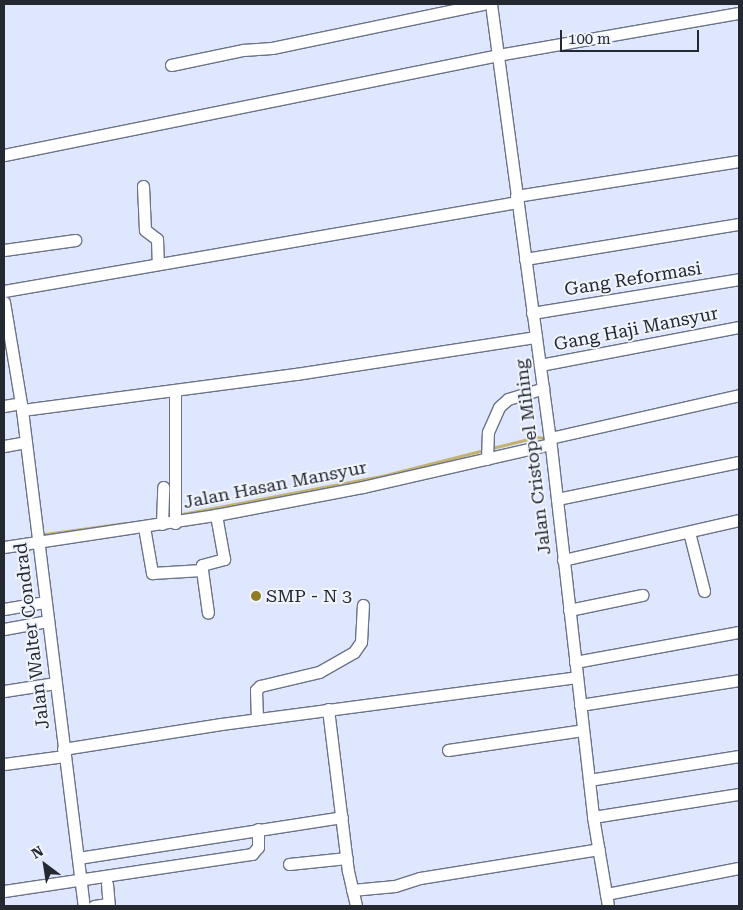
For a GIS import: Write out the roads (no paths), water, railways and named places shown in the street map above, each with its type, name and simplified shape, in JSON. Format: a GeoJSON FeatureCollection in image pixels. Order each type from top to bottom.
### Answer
{"type":"FeatureCollection","features":[{"type":"Feature","properties":{"kind":"street"},"geometry":{"type":"LineString","coordinates":[[171,65],[243,50],[272,48],[482,4]]}},
{"type":"Feature","properties":{"kind":"street","name":"Jalan Cristopel Mihing"},"geometry":{"type":"LineString","coordinates":[[491,4],[550,441],[589,780],[607,900]]}},
{"type":"Feature","properties":{"kind":"street"},"geometry":{"type":"LineString","coordinates":[[4,155],[498,55],[739,13]]}},
{"type":"Feature","properties":{"kind":"street"},"geometry":{"type":"LineString","coordinates":[[4,291],[739,161]]}},
{"type":"Feature","properties":{"kind":"street"},"geometry":{"type":"LineString","coordinates":[[143,186],[145,230],[156,238],[158,263]]}},
{"type":"Feature","properties":{"kind":"street"},"geometry":{"type":"LineString","coordinates":[[525,259],[739,224]]}},
{"type":"Feature","properties":{"kind":"street"},"geometry":{"type":"LineString","coordinates":[[4,250],[75,240]]}},
{"type":"Feature","properties":{"kind":"street","name":"Gang Reformasi"},"geometry":{"type":"LineString","coordinates":[[532,313],[739,279]]}},
{"type":"Feature","properties":{"kind":"street","name":"Jalan Walter Condrad"},"geometry":{"type":"LineString","coordinates":[[4,302],[22,406],[84,906]]}},
{"type":"Feature","properties":{"kind":"street","name":"Gang Haji Mansyur"},"geometry":{"type":"LineString","coordinates":[[540,365],[739,327]]}},
{"type":"Feature","properties":{"kind":"street"},"geometry":{"type":"LineString","coordinates":[[4,406],[22,406],[175,390],[536,337]]}},
{"type":"Feature","properties":{"kind":"street"},"geometry":{"type":"LineString","coordinates":[[487,459],[488,432],[499,408],[508,399],[543,388]]}},
{"type":"Feature","properties":{"kind":"street"},"geometry":{"type":"LineString","coordinates":[[174,523],[175,390]]}},
{"type":"Feature","properties":{"kind":"street","name":"Jalan Hasan Mansyur"},"geometry":{"type":"LineString","coordinates":[[4,547],[174,523],[487,459],[550,441],[739,395]]}},
{"type":"Feature","properties":{"kind":"street"},"geometry":{"type":"LineString","coordinates":[[4,446],[26,442]]}},
{"type":"Feature","properties":{"kind":"street"},"geometry":{"type":"LineString","coordinates":[[557,499],[739,462]]}},
{"type":"Feature","properties":{"kind":"street"},"geometry":{"type":"LineString","coordinates":[[162,487],[162,524]]}},
{"type":"Feature","properties":{"kind":"street"},"geometry":{"type":"LineString","coordinates":[[208,613],[202,566],[224,559],[216,515]]}},
{"type":"Feature","properties":{"kind":"street"},"geometry":{"type":"LineString","coordinates":[[563,560],[739,520]]}},
{"type":"Feature","properties":{"kind":"street"},"geometry":{"type":"LineString","coordinates":[[144,527],[153,575],[202,570]]}},
{"type":"Feature","properties":{"kind":"street"},"geometry":{"type":"LineString","coordinates":[[689,532],[704,591]]}},
{"type":"Feature","properties":{"kind":"street"},"geometry":{"type":"LineString","coordinates":[[569,610],[642,595]]}},
{"type":"Feature","properties":{"kind":"street"},"geometry":{"type":"LineString","coordinates":[[4,609],[45,602]]}},
{"type":"Feature","properties":{"kind":"street"},"geometry":{"type":"LineString","coordinates":[[257,719],[256,690],[260,686],[319,672],[354,652],[361,642],[363,605]]}},
{"type":"Feature","properties":{"kind":"street"},"geometry":{"type":"LineString","coordinates":[[4,629],[48,621]]}},
{"type":"Feature","properties":{"kind":"street"},"geometry":{"type":"LineString","coordinates":[[575,662],[739,632]]}},
{"type":"Feature","properties":{"kind":"street"},"geometry":{"type":"LineString","coordinates":[[4,764],[257,719],[576,676]]}},
{"type":"Feature","properties":{"kind":"street"},"geometry":{"type":"LineString","coordinates":[[580,705],[739,680]]}},
{"type":"Feature","properties":{"kind":"street"},"geometry":{"type":"LineString","coordinates":[[4,691],[55,683]]}},
{"type":"Feature","properties":{"kind":"street"},"geometry":{"type":"LineString","coordinates":[[328,709],[347,858],[356,906]]}},
{"type":"Feature","properties":{"kind":"street"},"geometry":{"type":"LineString","coordinates":[[448,750],[583,730]]}},
{"type":"Feature","properties":{"kind":"street"},"geometry":{"type":"LineString","coordinates":[[589,780],[739,756]]}},
{"type":"Feature","properties":{"kind":"street"},"geometry":{"type":"LineString","coordinates":[[594,817],[739,794]]}},
{"type":"Feature","properties":{"kind":"street"},"geometry":{"type":"LineString","coordinates":[[78,858],[342,817]]}},
{"type":"Feature","properties":{"kind":"street"},"geometry":{"type":"LineString","coordinates":[[4,891],[80,878],[252,854],[258,848],[258,829]]}},
{"type":"Feature","properties":{"kind":"street"},"geometry":{"type":"LineString","coordinates":[[352,890],[395,886],[420,878],[599,850]]}},
{"type":"Feature","properties":{"kind":"street"},"geometry":{"type":"LineString","coordinates":[[289,864],[347,858]]}},
{"type":"Feature","properties":{"kind":"street"},"geometry":{"type":"LineString","coordinates":[[607,900],[739,868]]}},
{"type":"Feature","properties":{"kind":"street"},"geometry":{"type":"LineString","coordinates":[[94,906],[109,905],[107,884]]}},
{"type":"Feature","properties":{"kind":"waterway"},"geometry":{"type":"LineString","coordinates":[[492,448],[537,437],[546,438]]}},
{"type":"Feature","properties":{"kind":"waterway"},"geometry":{"type":"LineString","coordinates":[[182,514],[386,475],[484,450]]}},
{"type":"Feature","properties":{"kind":"waterway"},"geometry":{"type":"LineString","coordinates":[[45,534],[125,523]]}},
{"type":"Feature","properties":{"kind":"waterway"},"geometry":{"type":"LineString","coordinates":[[18,551],[30,549]]}},
{"type":"Feature","properties":{"kind":"place","name":"SMP - N 3"},"geometry":{"type":"Point","coordinates":[256,596]}}]}
